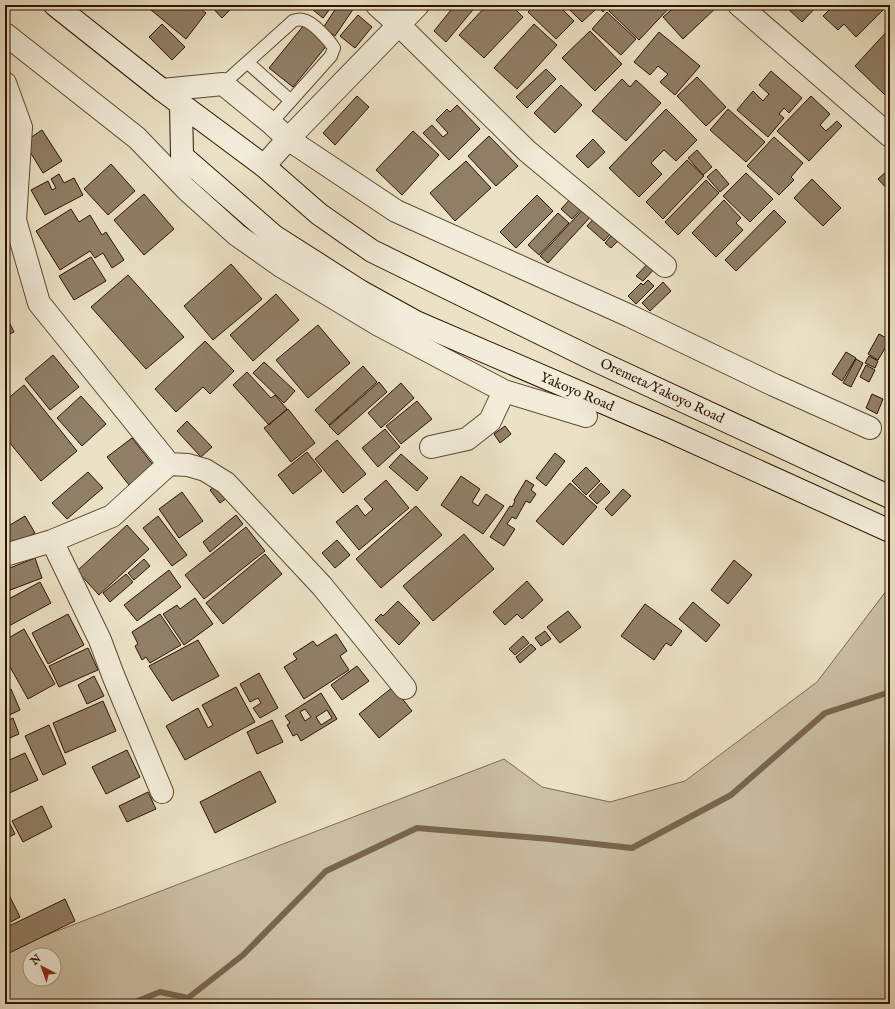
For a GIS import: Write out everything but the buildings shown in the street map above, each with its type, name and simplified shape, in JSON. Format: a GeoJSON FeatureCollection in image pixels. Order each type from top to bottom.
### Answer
{"type":"FeatureCollection","features":[{"type":"Feature","properties":{"kind":"street","name":"Oremeta/Yakoyo Road"},"geometry":{"type":"LineString","coordinates":[[55,5],[162,90],[264,166],[319,214],[372,251],[597,361],[890,497]]}},
{"type":"Feature","properties":{"kind":"street"},"geometry":{"type":"LineString","coordinates":[[377,5],[400,25],[527,151],[665,266]]}},
{"type":"Feature","properties":{"kind":"street"},"geometry":{"type":"LineString","coordinates":[[264,166],[288,139],[418,5]]}},
{"type":"Feature","properties":{"kind":"street"},"geometry":{"type":"LineString","coordinates":[[739,5],[890,136]]}},
{"type":"Feature","properties":{"kind":"street"},"geometry":{"type":"LineString","coordinates":[[5,34],[137,138],[186,189],[237,235],[281,266],[379,325],[504,391],[586,416]]}},
{"type":"Feature","properties":{"kind":"street"},"geometry":{"type":"LineString","coordinates":[[5,84],[21,127],[15,220],[39,303],[169,464]]}},
{"type":"Feature","properties":{"kind":"street"},"geometry":{"type":"LineString","coordinates":[[162,90],[223,84],[288,139],[396,211],[630,316],[774,385],[870,428]]}},
{"type":"Feature","properties":{"kind":"street","name":"Yakoyo Road"},"geometry":{"type":"LineString","coordinates":[[181,104],[182,156],[274,236],[360,291],[416,322],[667,430],[890,531]]}},
{"type":"Feature","properties":{"kind":"street"},"geometry":{"type":"LineString","coordinates":[[431,447],[468,439],[490,421],[504,391]]}},
{"type":"Feature","properties":{"kind":"street"},"geometry":{"type":"LineString","coordinates":[[5,554],[52,541],[112,516],[169,464],[188,465],[205,470],[226,483],[322,586],[405,688]]}},
{"type":"Feature","properties":{"kind":"street"},"geometry":{"type":"LineString","coordinates":[[52,541],[100,640],[162,792]]}},
{"type":"Feature","properties":{"kind":"lane"},"geometry":{"type":"LineString","coordinates":[[223,84],[293,21],[302,19],[309,22],[330,42],[334,48],[331,56],[271,124]]}},
{"type":"Feature","properties":{"kind":"lane"},"geometry":{"type":"LineString","coordinates":[[248,63],[291,101]]}},
{"type":"Feature","properties":{"kind":"shaded area"},"geometry":{"type":"Polygon","coordinates":[[[890,586],[890,1004],[5,1004],[5,951],[504,759],[542,787],[610,802],[685,781],[817,682],[890,586]]]}},
{"type":"Feature","properties":{"kind":"waterway"},"geometry":{"type":"LineString","coordinates":[[130,1004],[160,992],[188,998],[243,955],[326,871],[417,828],[550,839],[632,848],[731,795],[825,713],[890,692]]}}]}
